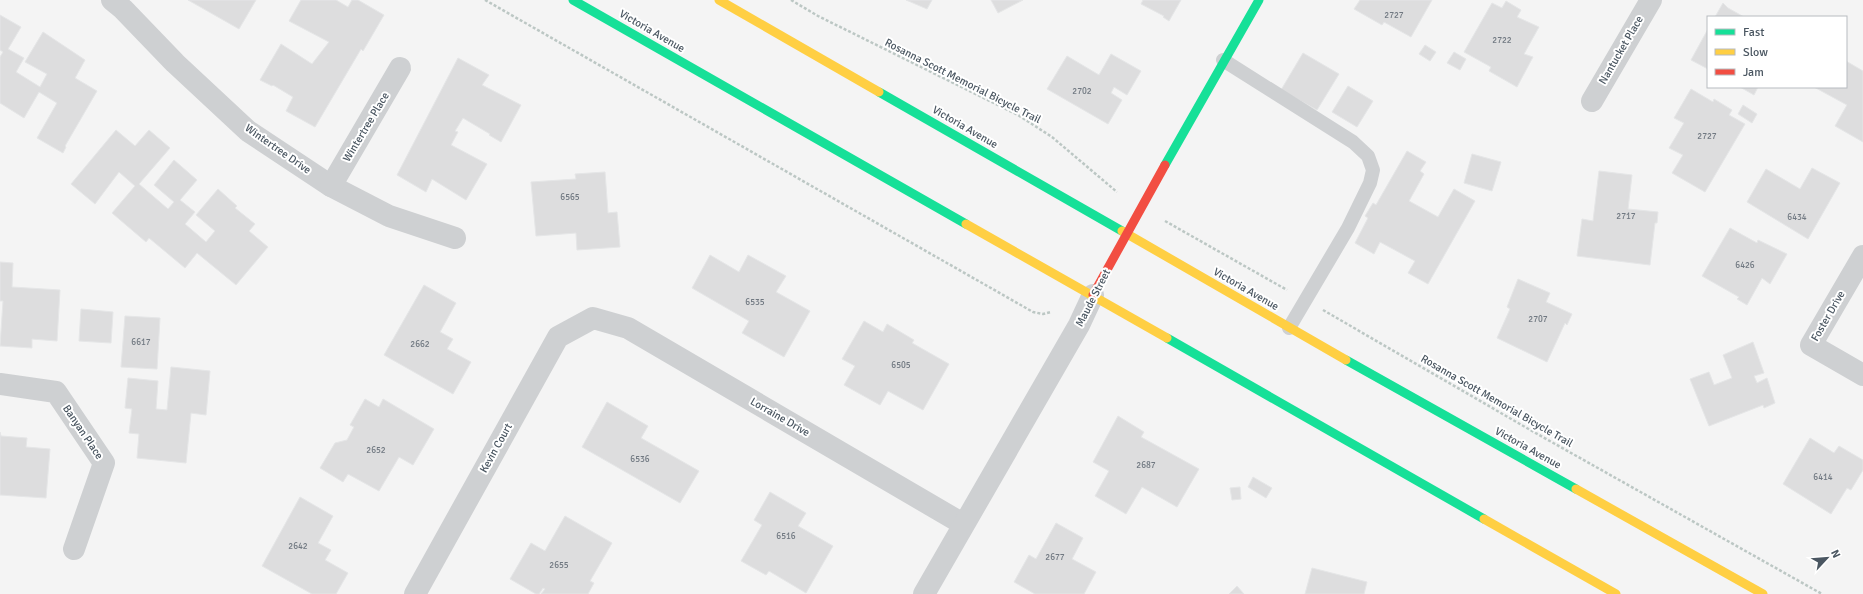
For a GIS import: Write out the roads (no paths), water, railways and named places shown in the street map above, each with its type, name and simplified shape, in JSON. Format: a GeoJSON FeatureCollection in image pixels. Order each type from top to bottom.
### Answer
{"type":"FeatureCollection","features":[{"type":"Feature","properties":{"kind":"main road","name":"Victoria Avenue"},"geometry":{"type":"LineString","coordinates":[[573,0],[1616,594]]}},
{"type":"Feature","properties":{"kind":"main road","name":"Victoria Avenue"},"geometry":{"type":"LineString","coordinates":[[719,0],[1289,328],[1763,594]]}},
{"type":"Feature","properties":{"kind":"main road","name":"Maude Street"},"geometry":{"type":"LineString","coordinates":[[1093,295],[1126,233],[1259,0]]}},
{"type":"Feature","properties":{"kind":"street","name":"Wintertree Drive"},"geometry":{"type":"LineString","coordinates":[[112,0],[123,9],[175,63],[248,130],[331,186],[390,216],[455,238]]}},
{"type":"Feature","properties":{"kind":"street","name":"Nantucket Place"},"geometry":{"type":"LineString","coordinates":[[1592,101],[1651,0]]}},
{"type":"Feature","properties":{"kind":"street","name":"Wintertree Place"},"geometry":{"type":"LineString","coordinates":[[331,186],[400,68]]}},
{"type":"Feature","properties":{"kind":"street","name":"Foster Drive"},"geometry":{"type":"LineString","coordinates":[[1863,256],[1811,345],[1863,375]]}},
{"type":"Feature","properties":{"kind":"street","name":"Maude Street"},"geometry":{"type":"LineString","coordinates":[[924,594],[1079,325],[1093,295]]}},
{"type":"Feature","properties":{"kind":"street","name":"Lorraine Drive"},"geometry":{"type":"LineString","coordinates":[[593,318],[628,328],[963,524]]}},
{"type":"Feature","properties":{"kind":"street","name":"Kevin Court"},"geometry":{"type":"LineString","coordinates":[[415,594],[558,337],[593,318]]}},
{"type":"Feature","properties":{"kind":"street","name":"Banyan Place"},"geometry":{"type":"LineString","coordinates":[[0,384],[56,392],[104,463],[74,549]]}},
{"type":"Feature","properties":{"kind":"lane"},"geometry":{"type":"LineString","coordinates":[[1224,60],[1353,142],[1368,156],[1373,170],[1370,183],[1348,228],[1289,328]]}}]}
